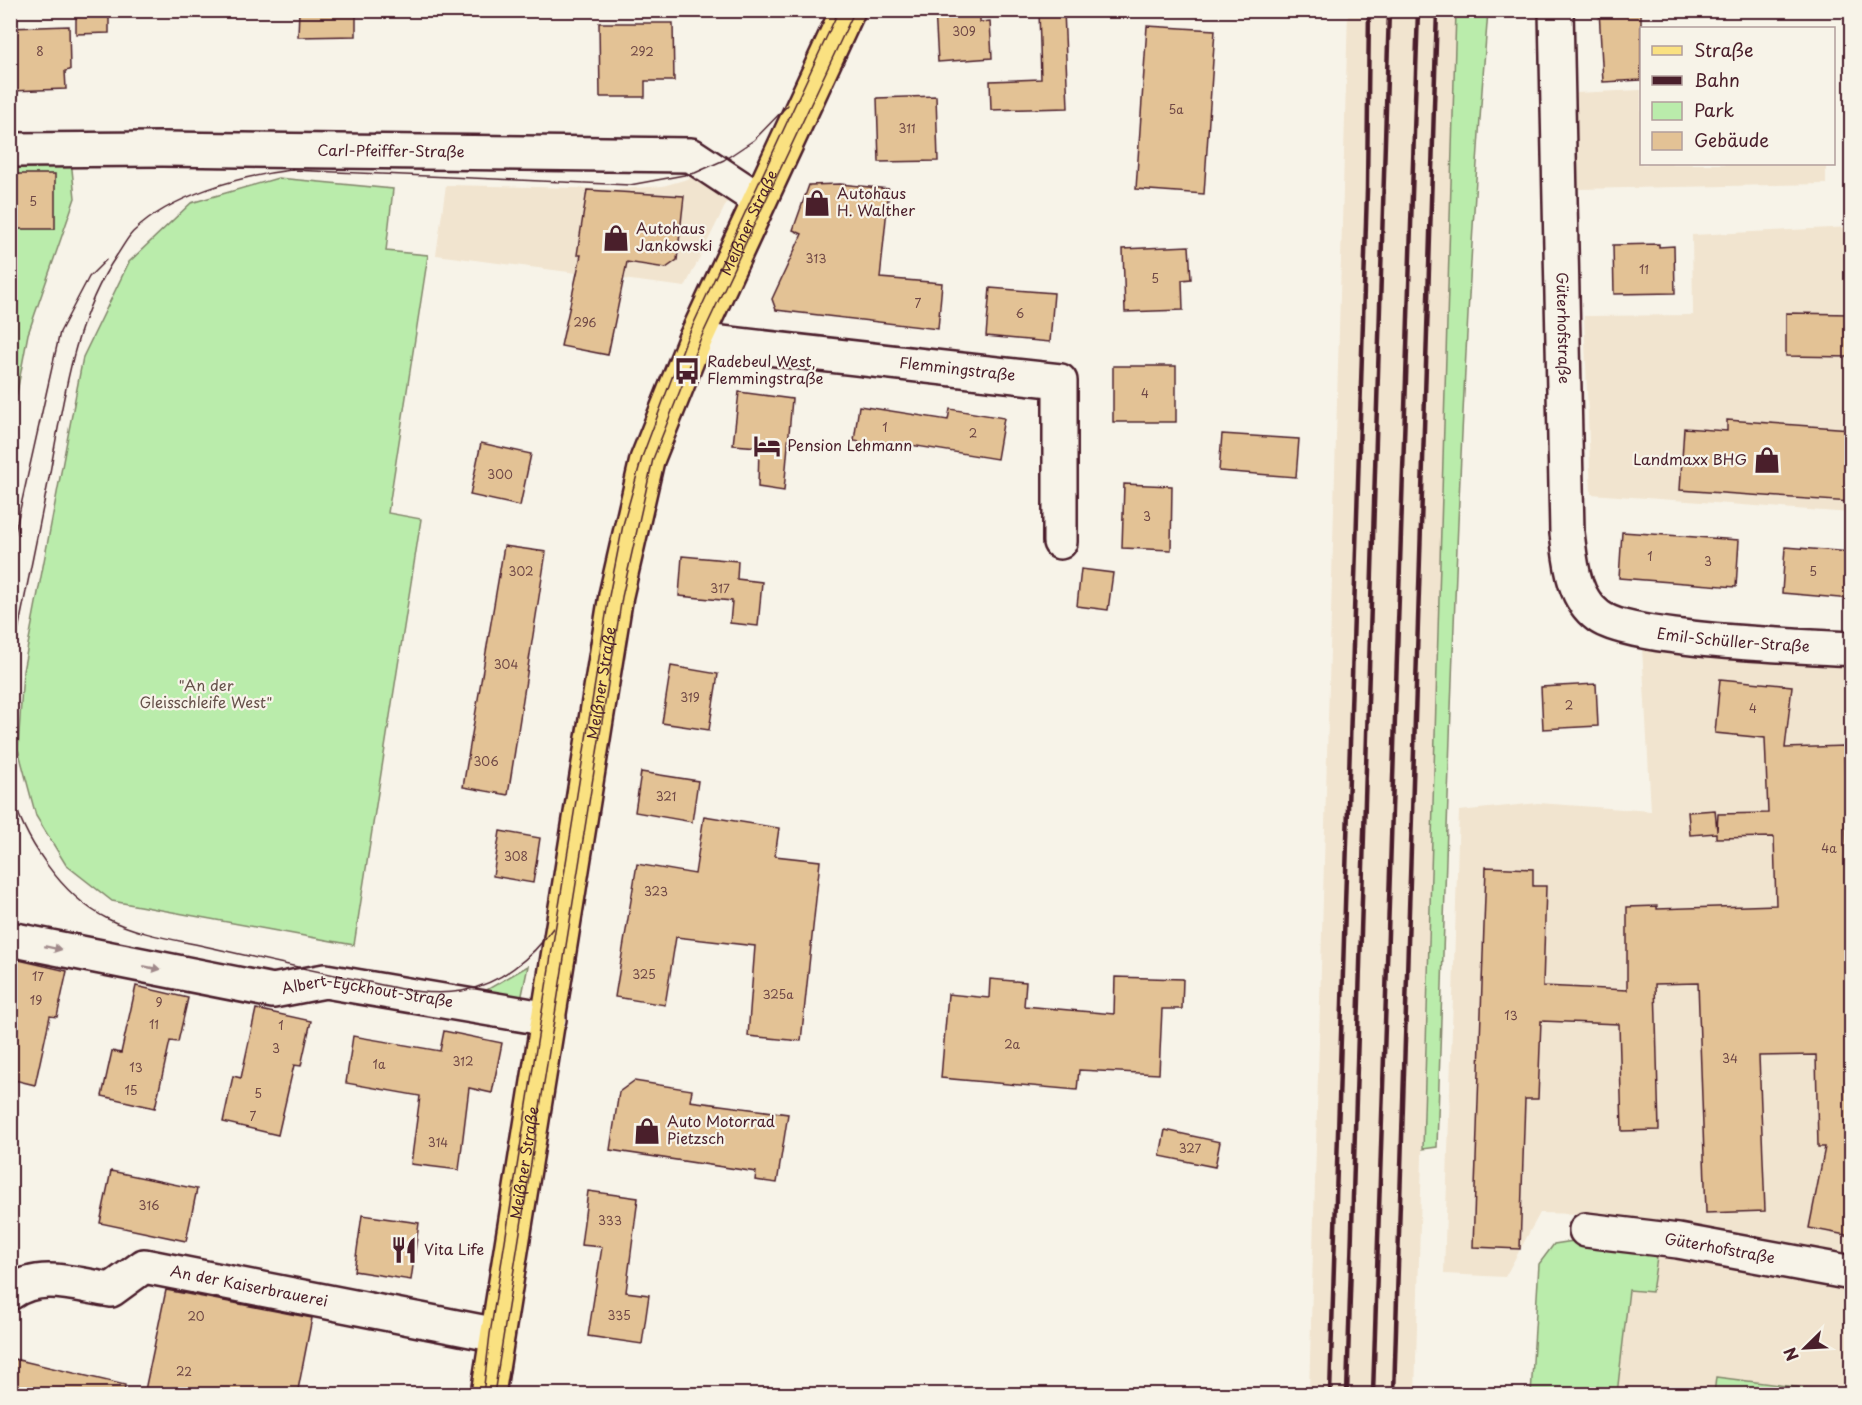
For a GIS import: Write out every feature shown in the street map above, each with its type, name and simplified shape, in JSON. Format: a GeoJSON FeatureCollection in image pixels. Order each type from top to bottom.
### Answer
{"type":"FeatureCollection","features":[{"type":"Feature","properties":{"kind":"main road","name":"Meißner Straße"},"geometry":{"type":"LineString","coordinates":[[488,1395],[616,595],[629,527],[646,460],[695,340],[849,10]]}},
{"type":"Feature","properties":{"kind":"street","name":"Güterhofstraße"},"geometry":{"type":"LineString","coordinates":[[1556,10],[1567,533],[1575,583],[1583,600],[1598,616],[1616,626]]}},
{"type":"Feature","properties":{"kind":"street","name":"Carl-Pfeiffer-Straße"},"geometry":{"type":"LineString","coordinates":[[10,150],[162,148],[691,155],[759,200]]}},
{"type":"Feature","properties":{"kind":"street","name":"Flemmingstraße"},"geometry":{"type":"LineString","coordinates":[[695,340],[1060,381],[1060,542]]}},
{"type":"Feature","properties":{"kind":"street","name":"Emil-Schüller-Straße"},"geometry":{"type":"LineString","coordinates":[[1616,626],[1659,634],[1851,650]]}},
{"type":"Feature","properties":{"kind":"street","name":"Albert-Eyckhout-Straße"},"geometry":{"type":"LineString","coordinates":[[10,939],[273,991],[325,981],[549,1019]]}},
{"type":"Feature","properties":{"kind":"street","name":"Güterhofstraße"},"geometry":{"type":"LineString","coordinates":[[1586,1230],[1678,1241],[1851,1273]]}},
{"type":"Feature","properties":{"kind":"street","name":"An der Kaiserbrauerei"},"geometry":{"type":"LineString","coordinates":[[10,1293],[38,1279],[111,1290],[144,1266],[497,1335]]}},
{"type":"Feature","properties":{"kind":"shaded area"},"geometry":{"type":"Polygon","coordinates":[[[1348,11],[1456,11],[1415,1394],[1309,1394],[1348,11]]]}},
{"type":"Feature","properties":{"kind":"shaded area"},"geometry":{"type":"Polygon","coordinates":[[[1640,90],[1640,165],[1826,165],[1826,184],[1578,189],[1575,93],[1640,90]]]}},
{"type":"Feature","properties":{"kind":"shaded area"},"geometry":{"type":"Polygon","coordinates":[[[705,174],[729,198],[685,287],[436,255],[446,185],[622,189],[663,186],[705,174]]]}},
{"type":"Feature","properties":{"kind":"shaded area"},"geometry":{"type":"Polygon","coordinates":[[[1851,227],[1851,513],[1591,494],[1584,316],[1693,315],[1692,235],[1851,227]]]}},
{"type":"Feature","properties":{"kind":"shaded area"},"geometry":{"type":"Polygon","coordinates":[[[1642,648],[1851,665],[1851,1394],[1585,1394],[1581,1214],[1540,1213],[1505,1277],[1444,1274],[1459,811],[1538,803],[1651,811],[1642,648]]]}},
{"type":"Feature","properties":{"kind":"green space"},"geometry":{"type":"Polygon","coordinates":[[[1456,11],[1488,11],[1462,436],[1450,720],[1437,1147],[1423,1149],[1456,11]]]}},
{"type":"Feature","properties":{"kind":"green space"},"geometry":{"type":"Polygon","coordinates":[[[11,160],[71,160],[75,198],[28,334],[11,424],[11,160]]]}},
{"type":"Feature","properties":{"kind":"green space","name":"\"An der Gleisschleife West\""},"geometry":{"type":"Polygon","coordinates":[[[278,178],[393,189],[386,251],[428,255],[388,513],[421,519],[354,945],[112,901],[66,865],[36,816],[18,749],[23,671],[83,357],[129,262],[191,203],[278,178]]]}},
{"type":"Feature","properties":{"kind":"green space"},"geometry":{"type":"Polygon","coordinates":[[[528,966],[521,1000],[478,995],[528,966]]]}},
{"type":"Feature","properties":{"kind":"green space"},"geometry":{"type":"Polygon","coordinates":[[[1580,1240],[1658,1251],[1652,1292],[1629,1290],[1617,1394],[1531,1394],[1539,1264],[1554,1244],[1580,1240]]]}},
{"type":"Feature","properties":{"kind":"green space"},"geometry":{"type":"Polygon","coordinates":[[[1716,1377],[1851,1394],[1714,1394],[1716,1377]]]}},
{"type":"Feature","properties":{"kind":"building"},"geometry":{"type":"Polygon","coordinates":[[[76,10],[109,10],[109,33],[76,34],[76,10]]]}},
{"type":"Feature","properties":{"kind":"building"},"geometry":{"type":"Polygon","coordinates":[[[299,10],[356,10],[356,36],[298,37],[299,10]]]}},
{"type":"Feature","properties":{"kind":"building"},"geometry":{"type":"Polygon","coordinates":[[[935,10],[980,10],[980,22],[990,21],[992,58],[938,62],[935,10]]]}},
{"type":"Feature","properties":{"kind":"building"},"geometry":{"type":"Polygon","coordinates":[[[1039,10],[1064,10],[1068,108],[991,110],[990,81],[1041,79],[1039,10]]]}},
{"type":"Feature","properties":{"kind":"building"},"geometry":{"type":"Polygon","coordinates":[[[1599,10],[1641,10],[1640,80],[1603,82],[1599,10]]]}},
{"type":"Feature","properties":{"kind":"building"},"geometry":{"type":"Polygon","coordinates":[[[599,23],[673,23],[674,81],[645,81],[645,97],[600,97],[599,23]]]}},
{"type":"Feature","properties":{"kind":"building"},"geometry":{"type":"Polygon","coordinates":[[[69,26],[70,70],[65,71],[66,89],[10,91],[10,28],[69,26]]]}},
{"type":"Feature","properties":{"kind":"building"},"geometry":{"type":"Polygon","coordinates":[[[1147,26],[1215,30],[1204,194],[1136,189],[1147,26]]]}},
{"type":"Feature","properties":{"kind":"building"},"geometry":{"type":"Polygon","coordinates":[[[936,96],[938,161],[879,162],[877,98],[936,96]]]}},
{"type":"Feature","properties":{"kind":"building"},"geometry":{"type":"Polygon","coordinates":[[[10,174],[55,174],[55,229],[10,229],[10,174]]]}},
{"type":"Feature","properties":{"kind":"building"},"geometry":{"type":"Polygon","coordinates":[[[840,184],[889,189],[880,278],[942,283],[938,329],[776,310],[772,299],[802,234],[793,230],[809,185],[840,184]]]}},
{"type":"Feature","properties":{"kind":"building"},"geometry":{"type":"Polygon","coordinates":[[[587,190],[684,196],[677,260],[666,268],[627,262],[608,355],[561,346],[581,255],[577,255],[587,190]]]}},
{"type":"Feature","properties":{"kind":"building"},"geometry":{"type":"Polygon","coordinates":[[[1659,244],[1659,247],[1674,246],[1675,293],[1614,294],[1613,245],[1659,244]]]}},
{"type":"Feature","properties":{"kind":"building"},"geometry":{"type":"Polygon","coordinates":[[[1189,246],[1191,279],[1182,280],[1183,310],[1125,312],[1123,249],[1189,246]]]}},
{"type":"Feature","properties":{"kind":"building"},"geometry":{"type":"Polygon","coordinates":[[[990,288],[1054,293],[1050,342],[986,336],[990,288]]]}},
{"type":"Feature","properties":{"kind":"building"},"geometry":{"type":"Polygon","coordinates":[[[1786,313],[1851,314],[1851,357],[1786,356],[1786,313]]]}},
{"type":"Feature","properties":{"kind":"building"},"geometry":{"type":"Polygon","coordinates":[[[1113,366],[1176,366],[1176,422],[1113,422],[1113,366]]]}},
{"type":"Feature","properties":{"kind":"building","name":"Pension Lehmann"},"geometry":{"type":"Polygon","coordinates":[[[739,392],[792,399],[784,491],[758,487],[759,447],[733,445],[739,392]]]}},
{"type":"Feature","properties":{"kind":"building"},"geometry":{"type":"Polygon","coordinates":[[[859,406],[948,420],[950,409],[1004,418],[997,459],[911,445],[910,450],[854,441],[859,406]]]}},
{"type":"Feature","properties":{"kind":"building","name":"Landmaxx BHG"},"geometry":{"type":"Polygon","coordinates":[[[1727,420],[1851,429],[1851,502],[1680,490],[1684,428],[1727,431],[1727,420]]]}},
{"type":"Feature","properties":{"kind":"building"},"geometry":{"type":"Polygon","coordinates":[[[1222,434],[1299,439],[1296,477],[1219,471],[1222,434]]]}},
{"type":"Feature","properties":{"kind":"building"},"geometry":{"type":"Polygon","coordinates":[[[481,443],[531,454],[520,506],[470,495],[481,443]]]}},
{"type":"Feature","properties":{"kind":"building"},"geometry":{"type":"Polygon","coordinates":[[[1124,484],[1172,486],[1171,550],[1122,548],[1124,484]]]}},
{"type":"Feature","properties":{"kind":"building"},"geometry":{"type":"Polygon","coordinates":[[[1622,532],[1739,540],[1736,587],[1619,578],[1622,532]]]}},
{"type":"Feature","properties":{"kind":"building"},"geometry":{"type":"Polygon","coordinates":[[[504,546],[546,552],[508,795],[463,787],[504,546]]]}},
{"type":"Feature","properties":{"kind":"building"},"geometry":{"type":"Polygon","coordinates":[[[1785,547],[1851,552],[1851,599],[1782,593],[1785,547]]]}},
{"type":"Feature","properties":{"kind":"building"},"geometry":{"type":"Polygon","coordinates":[[[682,556],[738,561],[737,579],[762,582],[758,626],[730,623],[732,601],[679,596],[682,556]]]}},
{"type":"Feature","properties":{"kind":"building"},"geometry":{"type":"Polygon","coordinates":[[[1081,569],[1113,573],[1108,610],[1077,606],[1081,569]]]}},
{"type":"Feature","properties":{"kind":"building"},"geometry":{"type":"Polygon","coordinates":[[[671,666],[718,674],[709,730],[662,723],[671,666]]]}},
{"type":"Feature","properties":{"kind":"building"},"geometry":{"type":"Polygon","coordinates":[[[1720,679],[1792,686],[1785,748],[1844,746],[1851,1021],[1851,1236],[1809,1228],[1825,1147],[1818,1147],[1816,1055],[1759,1056],[1765,1211],[1706,1213],[1698,983],[1655,984],[1659,1130],[1622,1131],[1619,1024],[1541,1021],[1538,1099],[1525,1099],[1520,1249],[1473,1247],[1486,867],[1533,869],[1533,886],[1546,886],[1543,986],[1627,990],[1627,907],[1657,906],[1657,909],[1776,905],[1774,837],[1716,838],[1716,833],[1690,835],[1688,812],[1715,810],[1717,831],[1718,814],[1768,813],[1765,738],[1715,733],[1720,679]]]}},
{"type":"Feature","properties":{"kind":"building"},"geometry":{"type":"Polygon","coordinates":[[[1596,684],[1598,726],[1543,729],[1541,687],[1596,684]]]}},
{"type":"Feature","properties":{"kind":"building"},"geometry":{"type":"Polygon","coordinates":[[[641,772],[698,781],[692,822],[635,812],[641,772]]]}},
{"type":"Feature","properties":{"kind":"building"},"geometry":{"type":"Polygon","coordinates":[[[704,816],[779,828],[775,856],[820,861],[801,1041],[748,1036],[755,946],[676,937],[665,1005],[615,997],[637,864],[695,874],[704,816]]]}},
{"type":"Feature","properties":{"kind":"building"},"geometry":{"type":"Polygon","coordinates":[[[500,831],[540,838],[533,883],[493,876],[500,831]]]}},
{"type":"Feature","properties":{"kind":"building"},"geometry":{"type":"Polygon","coordinates":[[[10,958],[67,971],[57,1017],[50,1016],[35,1085],[10,1079],[10,958]]]}},
{"type":"Feature","properties":{"kind":"building"},"geometry":{"type":"Polygon","coordinates":[[[1115,977],[1183,979],[1182,1009],[1162,1009],[1159,1074],[1079,1070],[1077,1090],[941,1078],[948,994],[989,998],[990,979],[1026,982],[1024,1006],[1114,1014],[1115,977]]]}},
{"type":"Feature","properties":{"kind":"building"},"geometry":{"type":"Polygon","coordinates":[[[136,986],[188,998],[178,1042],[170,1041],[155,1108],[102,1096],[112,1051],[121,1053],[136,986]]]}},
{"type":"Feature","properties":{"kind":"building"},"geometry":{"type":"Polygon","coordinates":[[[256,1009],[311,1021],[301,1066],[294,1065],[278,1135],[223,1122],[233,1076],[241,1078],[256,1009]]]}},
{"type":"Feature","properties":{"kind":"building"},"geometry":{"type":"Polygon","coordinates":[[[444,1031],[502,1043],[492,1093],[469,1088],[459,1170],[411,1164],[420,1096],[346,1083],[353,1036],[440,1051],[444,1031]]]}},
{"type":"Feature","properties":{"kind":"building","name":"Auto Motorrad Pietzsch"},"geometry":{"type":"Polygon","coordinates":[[[634,1081],[692,1090],[690,1101],[788,1114],[777,1183],[755,1180],[756,1172],[610,1150],[619,1092],[634,1081]]]}},
{"type":"Feature","properties":{"kind":"building"},"geometry":{"type":"Polygon","coordinates":[[[1165,1130],[1220,1142],[1215,1167],[1160,1156],[1165,1130]]]}},
{"type":"Feature","properties":{"kind":"building"},"geometry":{"type":"Polygon","coordinates":[[[111,1171],[197,1189],[186,1241],[100,1223],[111,1171]]]}},
{"type":"Feature","properties":{"kind":"building"},"geometry":{"type":"Polygon","coordinates":[[[588,1191],[638,1198],[626,1292],[649,1295],[642,1344],[588,1336],[602,1247],[581,1245],[588,1191]]]}},
{"type":"Feature","properties":{"kind":"building"},"geometry":{"type":"Polygon","coordinates":[[[362,1215],[419,1223],[411,1280],[354,1271],[362,1215]]]}},
{"type":"Feature","properties":{"kind":"building"},"geometry":{"type":"Polygon","coordinates":[[[166,1290],[312,1318],[297,1395],[144,1395],[166,1290]]]}},
{"type":"Feature","properties":{"kind":"building"},"geometry":{"type":"Polygon","coordinates":[[[10,1358],[125,1385],[124,1395],[10,1395],[10,1358]]]}},
{"type":"Feature","properties":{"kind":"tram line"},"geometry":{"type":"LineString","coordinates":[[483,1394],[490,1334],[609,596],[623,525],[642,457],[687,338],[839,10]]}},
{"type":"Feature","properties":{"kind":"tram line"},"geometry":{"type":"LineString","coordinates":[[494,1394],[622,597],[653,459],[700,340],[855,10]]}},
{"type":"Feature","properties":{"kind":"tram line"},"geometry":{"type":"LineString","coordinates":[[10,670],[71,364],[79,336],[89,308],[117,255],[133,232],[149,219],[207,189],[250,177],[291,170],[630,185],[695,173],[724,160],[754,140],[788,105]]}},
{"type":"Feature","properties":{"kind":"tram line"},"geometry":{"type":"LineString","coordinates":[[10,554],[60,332],[89,277],[106,260]]}},
{"type":"Feature","properties":{"kind":"tram line"},"geometry":{"type":"LineString","coordinates":[[10,787],[34,845],[60,880],[91,909],[120,925],[146,933],[385,986],[449,993],[476,988],[502,976],[535,950],[553,928]]}},
{"type":"Feature","properties":{"kind":"railway"},"geometry":{"type":"LineString","coordinates":[[1330,1394],[1367,190],[1369,10]]}},
{"type":"Feature","properties":{"kind":"railway"},"geometry":{"type":"LineString","coordinates":[[1347,1394],[1389,10]]}},
{"type":"Feature","properties":{"kind":"railway"},"geometry":{"type":"LineString","coordinates":[[1373,1394],[1418,10]]}},
{"type":"Feature","properties":{"kind":"railway"},"geometry":{"type":"LineString","coordinates":[[1394,1394],[1437,10]]}},
{"type":"Feature","properties":{"kind":"place","name":"Autohaus H. Walther"},"geometry":{"type":"Point","coordinates":[817,203]}},
{"type":"Feature","properties":{"kind":"place","name":"Autohaus Jankowski"},"geometry":{"type":"Point","coordinates":[616,238]}},
{"type":"Feature","properties":{"kind":"place","name":"Radebeul West, Flemmingstraße"},"geometry":{"type":"Point","coordinates":[687,371]}},
{"type":"Feature","properties":{"kind":"place","name":"Pension Lehmann"},"geometry":{"type":"Point","coordinates":[767,446]}},
{"type":"Feature","properties":{"kind":"place","name":"Landmaxx BHG"},"geometry":{"type":"Point","coordinates":[1767,460]}},
{"type":"Feature","properties":{"kind":"place","name":"Auto Motorrad Pietzsch"},"geometry":{"type":"Point","coordinates":[647,1131]}},
{"type":"Feature","properties":{"kind":"place","name":"Vita Life"},"geometry":{"type":"Point","coordinates":[404,1250]}}]}
